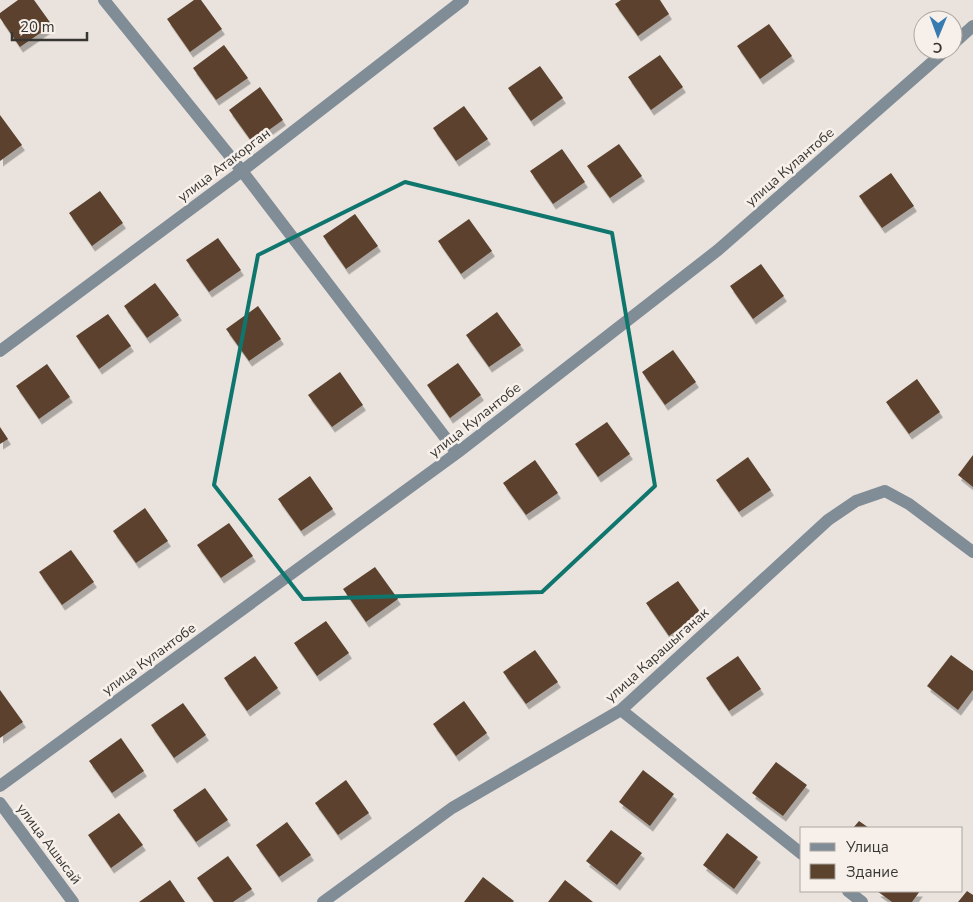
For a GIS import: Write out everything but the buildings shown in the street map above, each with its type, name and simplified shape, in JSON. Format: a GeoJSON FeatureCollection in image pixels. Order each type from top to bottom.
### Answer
{"type":"FeatureCollection","features":[{"type":"Feature","properties":{"kind":"street"},"geometry":{"type":"LineString","coordinates":[[104,0],[242,171],[457,454]]}},
{"type":"Feature","properties":{"kind":"street","name":"улица Атакорган"},"geometry":{"type":"LineString","coordinates":[[0,351],[242,171],[463,0]]}},
{"type":"Feature","properties":{"kind":"street"},"geometry":{"type":"LineString","coordinates":[[963,35],[973,26]]}},
{"type":"Feature","properties":{"kind":"street","name":"улица Кулантобе"},"geometry":{"type":"LineString","coordinates":[[0,786],[457,454],[718,250],[935,60]]}},
{"type":"Feature","properties":{"kind":"street","name":"улица Карашыганак"},"geometry":{"type":"LineString","coordinates":[[323,902],[452,808],[621,710],[828,520],[856,501],[885,491],[909,504],[973,552]]}},
{"type":"Feature","properties":{"kind":"street"},"geometry":{"type":"LineString","coordinates":[[621,710],[800,852]]}},
{"type":"Feature","properties":{"kind":"street","name":"улица Ашысай"},"geometry":{"type":"LineString","coordinates":[[0,803],[73,902]]}},
{"type":"Feature","properties":{"kind":"street"},"geometry":{"type":"LineString","coordinates":[[849,892],[862,902]]}},
{"type":"Feature","properties":{"kind":"highlighted area"},"geometry":{"type":"Polygon","coordinates":[[[405,182],[612,233],[655,486],[542,592],[303,599],[214,485],[258,255],[405,182]]]}}]}
